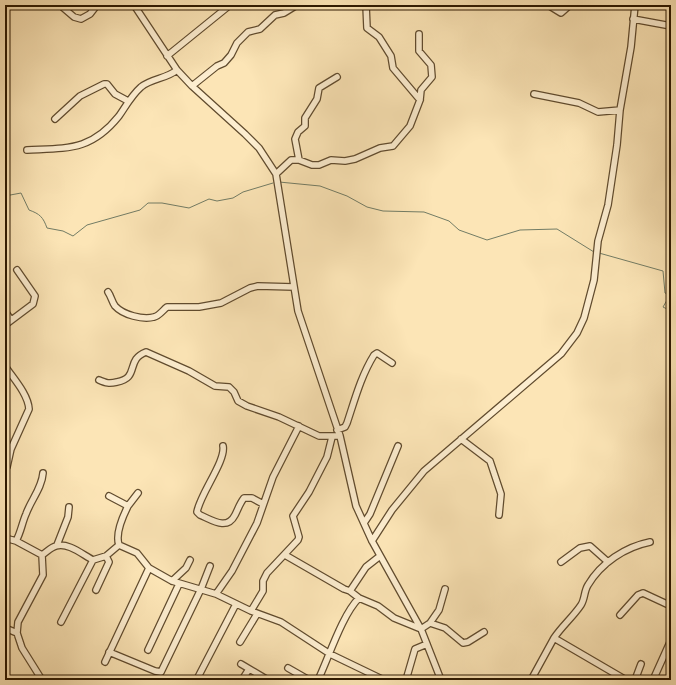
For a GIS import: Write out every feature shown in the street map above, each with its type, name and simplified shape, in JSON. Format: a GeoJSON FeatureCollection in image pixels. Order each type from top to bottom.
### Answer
{"type":"FeatureCollection","features":[{"type":"Feature","properties":{"kind":"street"},"geometry":{"type":"LineString","coordinates":[[60,5],[74,17],[81,19],[90,14],[97,5]]}},
{"type":"Feature","properties":{"kind":"street"},"geometry":{"type":"LineString","coordinates":[[134,5],[177,70],[192,86],[259,148],[276,174],[295,300],[340,436],[356,506],[372,541],[421,629],[441,680]]}},
{"type":"Feature","properties":{"kind":"street"},"geometry":{"type":"LineString","coordinates":[[167,56],[230,5]]}},
{"type":"Feature","properties":{"kind":"street"},"geometry":{"type":"LineString","coordinates":[[192,86],[228,59],[237,43],[248,32],[260,29],[275,15],[284,13],[297,5]]}},
{"type":"Feature","properties":{"kind":"street"},"geometry":{"type":"LineString","coordinates":[[366,5],[367,28],[379,37],[391,56],[393,68],[420,100]]}},
{"type":"Feature","properties":{"kind":"street"},"geometry":{"type":"LineString","coordinates":[[548,5],[561,13],[570,5]]}},
{"type":"Feature","properties":{"kind":"street"},"geometry":{"type":"LineString","coordinates":[[372,541],[408,489],[424,471],[562,354],[577,333],[584,318],[594,280],[598,241],[608,205],[617,145],[620,110],[631,46],[635,5]]}},
{"type":"Feature","properties":{"kind":"street"},"geometry":{"type":"LineString","coordinates":[[633,19],[671,26]]}},
{"type":"Feature","properties":{"kind":"street"},"geometry":{"type":"LineString","coordinates":[[276,174],[291,160],[300,160],[312,165],[319,165],[331,160],[345,161],[355,159],[380,148],[393,146],[410,126],[420,100],[421,90],[430,80],[432,72],[428,59],[419,51],[419,34]]}},
{"type":"Feature","properties":{"kind":"street"},"geometry":{"type":"LineString","coordinates":[[28,150],[71,147],[90,142],[102,135],[123,110],[128,101],[142,87],[157,78],[172,74],[177,70]]}},
{"type":"Feature","properties":{"kind":"street"},"geometry":{"type":"LineString","coordinates":[[300,160],[295,144],[296,136],[305,126],[305,118],[317,99],[319,88],[337,77]]}},
{"type":"Feature","properties":{"kind":"street"},"geometry":{"type":"LineString","coordinates":[[55,119],[80,96],[104,84],[107,84],[115,94],[128,101]]}},
{"type":"Feature","properties":{"kind":"street"},"geometry":{"type":"LineString","coordinates":[[534,94],[579,103],[598,112],[620,110]]}},
{"type":"Feature","properties":{"kind":"street"},"geometry":{"type":"LineString","coordinates":[[5,325],[34,304],[36,300],[35,296],[17,270]]}},
{"type":"Feature","properties":{"kind":"street"},"geometry":{"type":"LineString","coordinates":[[108,292],[114,305],[119,309],[136,317],[153,318],[167,307],[199,307],[221,302],[250,288],[258,286],[294,287]]}},
{"type":"Feature","properties":{"kind":"street"},"geometry":{"type":"LineString","coordinates":[[5,311],[11,320]]}},
{"type":"Feature","properties":{"kind":"street"},"geometry":{"type":"LineString","coordinates":[[98,380],[108,384],[126,381],[130,377],[133,364],[142,354],[146,352],[189,370],[215,386],[229,387],[234,392],[238,401],[246,406],[299,426],[314,434],[332,437],[340,436]]}},
{"type":"Feature","properties":{"kind":"street"},"geometry":{"type":"LineString","coordinates":[[337,430],[345,427],[347,423],[360,383],[374,355],[377,353],[392,363]]}},
{"type":"Feature","properties":{"kind":"street"},"geometry":{"type":"LineString","coordinates":[[5,366],[29,403],[29,409],[11,448],[7,467],[5,467]]}},
{"type":"Feature","properties":{"kind":"street"},"geometry":{"type":"LineString","coordinates":[[216,594],[232,571],[257,523],[273,477],[299,426]]}},
{"type":"Feature","properties":{"kind":"street"},"geometry":{"type":"LineString","coordinates":[[251,611],[263,590],[263,582],[267,573],[285,555],[299,536],[293,516],[309,492],[327,457],[332,437]]}},
{"type":"Feature","properties":{"kind":"street"},"geometry":{"type":"LineString","coordinates":[[461,439],[490,461],[501,494],[499,515]]}},
{"type":"Feature","properties":{"kind":"street"},"geometry":{"type":"LineString","coordinates":[[223,446],[220,464],[209,481],[197,512],[200,515],[222,524],[228,524],[232,521],[244,498],[252,498],[263,504]]}},
{"type":"Feature","properties":{"kind":"street"},"geometry":{"type":"LineString","coordinates":[[364,523],[370,514],[398,446]]}},
{"type":"Feature","properties":{"kind":"street"},"geometry":{"type":"LineString","coordinates":[[16,541],[23,527],[26,514],[41,484],[43,473]]}},
{"type":"Feature","properties":{"kind":"street"},"geometry":{"type":"LineString","coordinates":[[119,545],[118,541],[120,528],[128,506],[138,493]]}},
{"type":"Feature","properties":{"kind":"street"},"geometry":{"type":"LineString","coordinates":[[109,496],[128,506]]}},
{"type":"Feature","properties":{"kind":"street"},"geometry":{"type":"LineString","coordinates":[[42,555],[57,545],[68,517],[69,507]]}},
{"type":"Feature","properties":{"kind":"street"},"geometry":{"type":"LineString","coordinates":[[5,538],[16,541],[42,555]]}},
{"type":"Feature","properties":{"kind":"street"},"geometry":{"type":"LineString","coordinates":[[531,680],[554,638],[582,603],[589,583],[608,562],[625,550],[650,542]]}},
{"type":"Feature","properties":{"kind":"street"},"geometry":{"type":"LineString","coordinates":[[57,545],[68,546],[92,560],[106,556],[119,545]]}},
{"type":"Feature","properties":{"kind":"street"},"geometry":{"type":"LineString","coordinates":[[119,545],[137,553],[149,568],[172,581],[216,594],[257,614],[291,628],[301,637],[330,654],[384,680]]}},
{"type":"Feature","properties":{"kind":"street"},"geometry":{"type":"LineString","coordinates":[[561,562],[580,548],[590,546],[608,562]]}},
{"type":"Feature","properties":{"kind":"street"},"geometry":{"type":"LineString","coordinates":[[42,555],[42,575],[18,622],[17,633],[22,648],[42,680]]}},
{"type":"Feature","properties":{"kind":"street"},"geometry":{"type":"LineString","coordinates":[[285,555],[350,591],[359,598],[378,606],[394,618],[421,629]]}},
{"type":"Feature","properties":{"kind":"street"},"geometry":{"type":"LineString","coordinates":[[96,590],[109,562],[106,556]]}},
{"type":"Feature","properties":{"kind":"street"},"geometry":{"type":"LineString","coordinates":[[350,591],[366,568],[380,556]]}},
{"type":"Feature","properties":{"kind":"street"},"geometry":{"type":"LineString","coordinates":[[60,622],[92,560]]}},
{"type":"Feature","properties":{"kind":"street"},"geometry":{"type":"LineString","coordinates":[[172,581],[186,568],[190,560]]}},
{"type":"Feature","properties":{"kind":"street"},"geometry":{"type":"LineString","coordinates":[[109,652],[155,671],[161,672],[201,590],[210,566]]}},
{"type":"Feature","properties":{"kind":"street"},"geometry":{"type":"LineString","coordinates":[[105,662],[149,568]]}},
{"type":"Feature","properties":{"kind":"street"},"geometry":{"type":"LineString","coordinates":[[148,650],[178,584]]}},
{"type":"Feature","properties":{"kind":"street"},"geometry":{"type":"LineString","coordinates":[[421,629],[430,623],[440,610],[445,589]]}},
{"type":"Feature","properties":{"kind":"street"},"geometry":{"type":"LineString","coordinates":[[620,615],[638,595],[643,593],[671,606]]}},
{"type":"Feature","properties":{"kind":"street"},"geometry":{"type":"LineString","coordinates":[[318,680],[352,606],[359,598]]}},
{"type":"Feature","properties":{"kind":"street"},"geometry":{"type":"LineString","coordinates":[[197,679],[236,604]]}},
{"type":"Feature","properties":{"kind":"street"},"geometry":{"type":"LineString","coordinates":[[240,642],[257,614]]}},
{"type":"Feature","properties":{"kind":"street"},"geometry":{"type":"LineString","coordinates":[[430,623],[445,628],[463,643],[468,642],[484,632]]}},
{"type":"Feature","properties":{"kind":"street"},"geometry":{"type":"LineString","coordinates":[[5,628],[17,633]]}},
{"type":"Feature","properties":{"kind":"street"},"geometry":{"type":"LineString","coordinates":[[554,638],[626,680]]}},
{"type":"Feature","properties":{"kind":"street"},"geometry":{"type":"LineString","coordinates":[[653,680],[671,640]]}},
{"type":"Feature","properties":{"kind":"street"},"geometry":{"type":"LineString","coordinates":[[406,680],[415,649],[427,644]]}},
{"type":"Feature","properties":{"kind":"street"},"geometry":{"type":"LineString","coordinates":[[241,664],[268,680]]}},
{"type":"Feature","properties":{"kind":"street"},"geometry":{"type":"LineString","coordinates":[[635,680],[641,664]]}},
{"type":"Feature","properties":{"kind":"street"},"geometry":{"type":"LineString","coordinates":[[288,668],[309,680]]}},
{"type":"Feature","properties":{"kind":"street"},"geometry":{"type":"LineString","coordinates":[[242,680],[249,669]]}},
{"type":"Feature","properties":{"kind":"waterway"},"geometry":{"type":"LineString","coordinates":[[279,182],[320,186],[347,196],[367,207],[383,211],[424,212],[449,221],[459,230],[487,240],[520,230],[557,229],[594,252]]}},
{"type":"Feature","properties":{"kind":"waterway"},"geometry":{"type":"LineString","coordinates":[[5,196],[21,193],[29,210],[41,216],[47,228],[63,231],[73,236],[87,225],[140,210],[148,203],[162,203],[189,208],[209,199],[217,201],[233,198],[243,192],[273,183]]}},
{"type":"Feature","properties":{"kind":"waterway"},"geometry":{"type":"LineString","coordinates":[[599,253],[663,271],[665,293],[670,295],[663,307],[671,311]]}}]}
